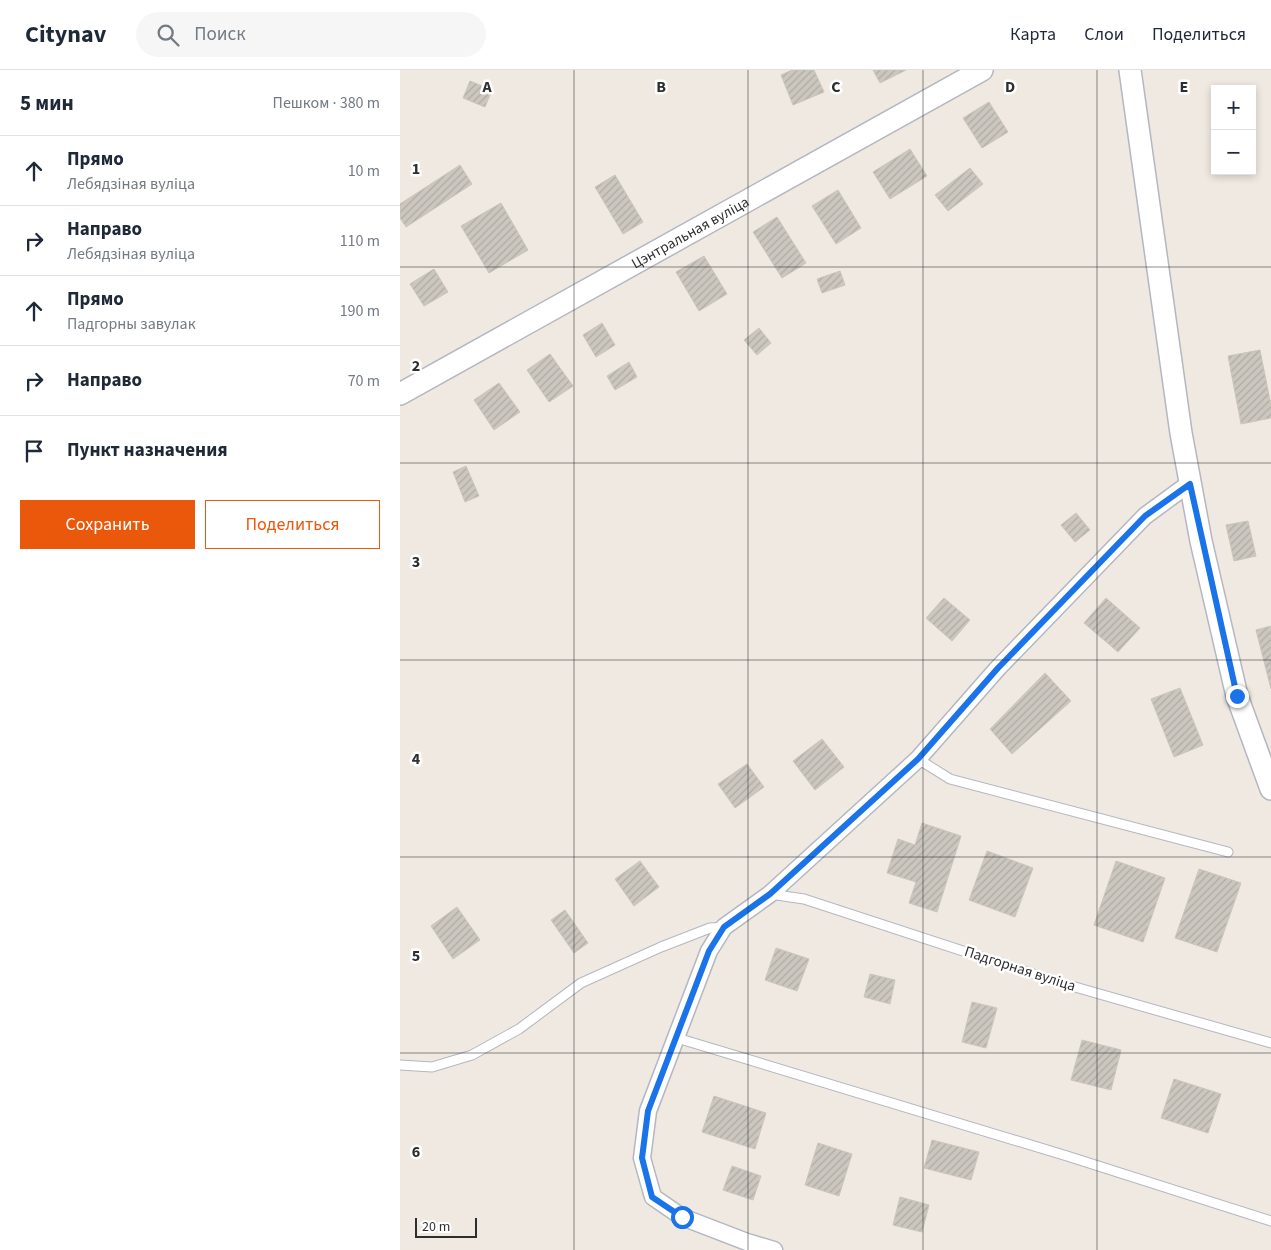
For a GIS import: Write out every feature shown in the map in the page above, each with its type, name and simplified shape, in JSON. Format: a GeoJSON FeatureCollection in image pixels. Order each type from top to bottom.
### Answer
{"type":"FeatureCollection","features":[{"type":"Feature","properties":{"kind":"street","name":"Цэнтральная вуліца"},"geometry":{"type":"LineString","coordinates":[[400,394],[982,70]]}},
{"type":"Feature","properties":{"kind":"street"},"geometry":{"type":"LineString","coordinates":[[1130,70],[1190,484],[1237,696],[1271,788]]}},
{"type":"Feature","properties":{"kind":"street"},"geometry":{"type":"LineString","coordinates":[[774,1250],[747,1242],[682,1217],[652,1197],[642,1158],[648,1111],[709,951],[724,927],[770,894],[918,759],[998,668],[1145,516],[1190,484]]}},
{"type":"Feature","properties":{"kind":"lane"},"geometry":{"type":"LineString","coordinates":[[918,759],[950,779],[1228,852]]}},
{"type":"Feature","properties":{"kind":"lane","name":"Падгорная вуліца"},"geometry":{"type":"LineString","coordinates":[[770,894],[804,899],[1061,983],[1271,1044]]}},
{"type":"Feature","properties":{"kind":"lane"},"geometry":{"type":"LineString","coordinates":[[400,1065],[432,1067],[472,1055],[519,1029],[581,983],[710,928],[724,927]]}},
{"type":"Feature","properties":{"kind":"lane"},"geometry":{"type":"LineString","coordinates":[[677,1038],[1067,1156],[1271,1221]]}},
{"type":"Feature","properties":{"kind":"building"},"geometry":{"type":"Polygon","coordinates":[[[792,70],[814,70],[824,92],[793,105],[781,75],[792,70]]]}},
{"type":"Feature","properties":{"kind":"building"},"geometry":{"type":"Polygon","coordinates":[[[873,70],[906,70],[880,83],[873,70]]]}},
{"type":"Feature","properties":{"kind":"building"},"geometry":{"type":"Polygon","coordinates":[[[470,81],[492,90],[485,107],[463,98],[470,81]]]}},
{"type":"Feature","properties":{"kind":"building"},"geometry":{"type":"Polygon","coordinates":[[[989,102],[1008,132],[982,148],[963,118],[989,102]]]}},
{"type":"Feature","properties":{"kind":"building"},"geometry":{"type":"Polygon","coordinates":[[[910,149],[927,176],[890,199],[873,172],[910,149]]]}},
{"type":"Feature","properties":{"kind":"building"},"geometry":{"type":"Polygon","coordinates":[[[460,165],[472,184],[406,227],[400,218],[400,204],[460,165]]]}},
{"type":"Feature","properties":{"kind":"building"},"geometry":{"type":"Polygon","coordinates":[[[970,168],[983,184],[948,211],[935,195],[970,168]]]}},
{"type":"Feature","properties":{"kind":"building"},"geometry":{"type":"Polygon","coordinates":[[[615,175],[643,222],[623,234],[595,187],[615,175]]]}},
{"type":"Feature","properties":{"kind":"building"},"geometry":{"type":"Polygon","coordinates":[[[838,190],[861,228],[836,244],[812,206],[838,190]]]}},
{"type":"Feature","properties":{"kind":"building"},"geometry":{"type":"Polygon","coordinates":[[[501,203],[528,250],[489,273],[461,226],[501,203]]]}},
{"type":"Feature","properties":{"kind":"building"},"geometry":{"type":"Polygon","coordinates":[[[777,217],[806,263],[782,278],[753,232],[777,217]]]}},
{"type":"Feature","properties":{"kind":"building"},"geometry":{"type":"Polygon","coordinates":[[[704,256],[727,294],[699,311],[676,272],[704,256]]]}},
{"type":"Feature","properties":{"kind":"building"},"geometry":{"type":"Polygon","coordinates":[[[434,269],[448,292],[424,306],[410,284],[434,269]]]}},
{"type":"Feature","properties":{"kind":"building"},"geometry":{"type":"Polygon","coordinates":[[[840,271],[845,285],[822,293],[817,279],[840,271]]]}},
{"type":"Feature","properties":{"kind":"building"},"geometry":{"type":"Polygon","coordinates":[[[602,323],[615,345],[596,357],[583,335],[602,323]]]}},
{"type":"Feature","properties":{"kind":"building"},"geometry":{"type":"Polygon","coordinates":[[[759,328],[771,343],[757,355],[744,340],[759,328]]]}},
{"type":"Feature","properties":{"kind":"building"},"geometry":{"type":"Polygon","coordinates":[[[1260,350],[1271,405],[1271,418],[1241,424],[1228,356],[1260,350]]]}},
{"type":"Feature","properties":{"kind":"building"},"geometry":{"type":"Polygon","coordinates":[[[550,354],[573,386],[549,402],[527,370],[550,354]]]}},
{"type":"Feature","properties":{"kind":"building"},"geometry":{"type":"Polygon","coordinates":[[[629,362],[637,377],[615,390],[607,376],[629,362]]]}},
{"type":"Feature","properties":{"kind":"building"},"geometry":{"type":"Polygon","coordinates":[[[499,383],[520,412],[494,430],[474,400],[499,383]]]}},
{"type":"Feature","properties":{"kind":"building"},"geometry":{"type":"Polygon","coordinates":[[[466,466],[479,496],[465,502],[453,472],[466,466]]]}},
{"type":"Feature","properties":{"kind":"building"},"geometry":{"type":"Polygon","coordinates":[[[1076,513],[1090,530],[1075,542],[1061,525],[1076,513]]]}},
{"type":"Feature","properties":{"kind":"building"},"geometry":{"type":"Polygon","coordinates":[[[1248,521],[1256,556],[1234,561],[1226,525],[1248,521]]]}},
{"type":"Feature","properties":{"kind":"building"},"geometry":{"type":"Polygon","coordinates":[[[944,598],[970,620],[952,641],[926,618],[944,598]]]}},
{"type":"Feature","properties":{"kind":"building"},"geometry":{"type":"Polygon","coordinates":[[[1106,598],[1140,628],[1118,652],[1084,623],[1106,598]]]}},
{"type":"Feature","properties":{"kind":"building"},"geometry":{"type":"Polygon","coordinates":[[[1271,626],[1271,689],[1256,630],[1271,626]]]}},
{"type":"Feature","properties":{"kind":"building"},"geometry":{"type":"Polygon","coordinates":[[[1045,673],[1071,701],[1012,754],[990,729],[1045,673]]]}},
{"type":"Feature","properties":{"kind":"building"},"geometry":{"type":"Polygon","coordinates":[[[1180,688],[1203,745],[1174,757],[1151,699],[1180,688]]]}},
{"type":"Feature","properties":{"kind":"building"},"geometry":{"type":"Polygon","coordinates":[[[822,739],[844,767],[815,790],[793,761],[822,739]]]}},
{"type":"Feature","properties":{"kind":"building"},"geometry":{"type":"Polygon","coordinates":[[[747,764],[764,787],[735,808],[718,784],[747,764]]]}},
{"type":"Feature","properties":{"kind":"building"},"geometry":{"type":"Polygon","coordinates":[[[922,823],[961,836],[937,912],[909,903],[916,882],[887,873],[898,839],[915,845],[922,823]]]}},
{"type":"Feature","properties":{"kind":"building"},"geometry":{"type":"Polygon","coordinates":[[[987,851],[1033,868],[1015,917],[969,900],[987,851]]]}},
{"type":"Feature","properties":{"kind":"building"},"geometry":{"type":"Polygon","coordinates":[[[640,861],[659,887],[634,906],[615,879],[640,861]]]}},
{"type":"Feature","properties":{"kind":"building"},"geometry":{"type":"Polygon","coordinates":[[[1116,861],[1165,878],[1143,942],[1094,925],[1116,861]]]}},
{"type":"Feature","properties":{"kind":"building"},"geometry":{"type":"Polygon","coordinates":[[[1199,869],[1241,883],[1217,952],[1175,938],[1199,869]]]}},
{"type":"Feature","properties":{"kind":"building"},"geometry":{"type":"Polygon","coordinates":[[[457,907],[480,940],[453,959],[431,926],[457,907]]]}},
{"type":"Feature","properties":{"kind":"building"},"geometry":{"type":"Polygon","coordinates":[[[565,910],[588,943],[574,953],[551,920],[565,910]]]}},
{"type":"Feature","properties":{"kind":"building"},"geometry":{"type":"Polygon","coordinates":[[[776,948],[809,959],[797,991],[765,980],[776,948]]]}},
{"type":"Feature","properties":{"kind":"building"},"geometry":{"type":"Polygon","coordinates":[[[870,974],[895,980],[890,1004],[864,997],[870,974]]]}},
{"type":"Feature","properties":{"kind":"building"},"geometry":{"type":"Polygon","coordinates":[[[972,1002],[997,1008],[986,1048],[962,1042],[972,1002]]]}},
{"type":"Feature","properties":{"kind":"building"},"geometry":{"type":"Polygon","coordinates":[[[1082,1040],[1121,1050],[1111,1090],[1071,1080],[1082,1040]]]}},
{"type":"Feature","properties":{"kind":"building"},"geometry":{"type":"Polygon","coordinates":[[[1174,1079],[1221,1094],[1208,1133],[1161,1118],[1174,1079]]]}},
{"type":"Feature","properties":{"kind":"building"},"geometry":{"type":"Polygon","coordinates":[[[714,1096],[766,1113],[755,1149],[702,1132],[714,1096]]]}},
{"type":"Feature","properties":{"kind":"building"},"geometry":{"type":"Polygon","coordinates":[[[932,1140],[979,1152],[971,1180],[924,1168],[932,1140]]]}},
{"type":"Feature","properties":{"kind":"building"},"geometry":{"type":"Polygon","coordinates":[[[818,1143],[852,1154],[839,1196],[805,1185],[818,1143]]]}},
{"type":"Feature","properties":{"kind":"building"},"geometry":{"type":"Polygon","coordinates":[[[732,1166],[761,1176],[753,1200],[723,1190],[732,1166]]]}},
{"type":"Feature","properties":{"kind":"building"},"geometry":{"type":"Polygon","coordinates":[[[900,1197],[929,1205],[922,1232],[893,1225],[900,1197]]]}},
{"type":"Feature","properties":{"kind":"route"},"geometry":{"type":"LineString","coordinates":[[682,1217],[652,1197],[642,1158],[648,1111],[709,951],[724,927],[770,894],[918,759],[998,668],[1145,516],[1180,488],[1190,484],[1201,541],[1237,696]]}}]}
